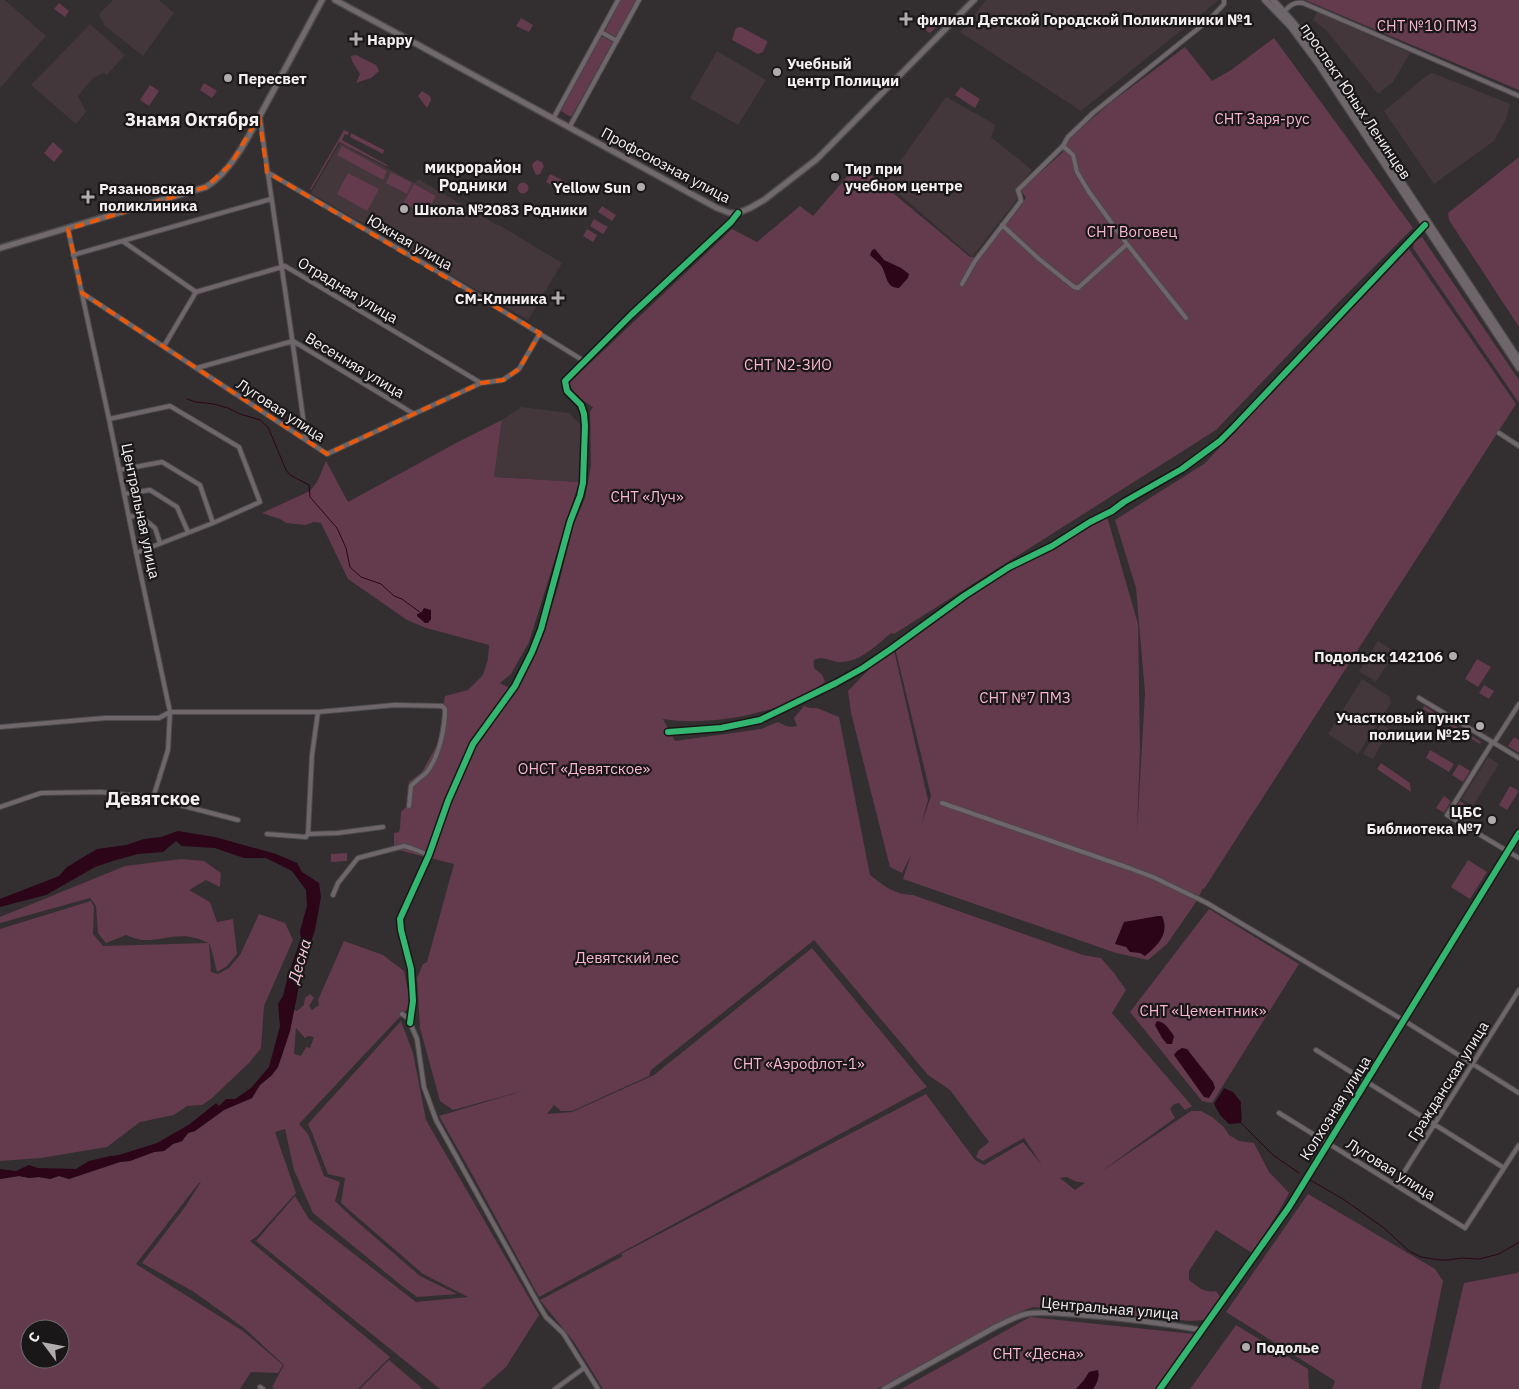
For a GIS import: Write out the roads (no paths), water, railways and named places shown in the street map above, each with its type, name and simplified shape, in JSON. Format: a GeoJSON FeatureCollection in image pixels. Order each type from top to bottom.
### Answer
{"type":"FeatureCollection","features":[{"type":"Feature","properties":{"kind":"main road"},"geometry":{"type":"LineString","coordinates":[[0,248],[206,187],[215,182],[231,164],[322,0]]}},
{"type":"Feature","properties":{"kind":"main road","name":"Профсоюзная улица"},"geometry":{"type":"LineString","coordinates":[[335,0],[724,212],[738,213],[764,200],[817,159],[974,0]]}},
{"type":"Feature","properties":{"kind":"main road","name":"проспект Юных Ленинцев"},"geometry":{"type":"LineString","coordinates":[[1265,0],[1302,40],[1424,221]]}},
{"type":"Feature","properties":{"kind":"main road","name":"проспект Юных Ленинцев"},"geometry":{"type":"LineString","coordinates":[[1273,0],[1310,44],[1424,221]]}},
{"type":"Feature","properties":{"kind":"main road"},"geometry":{"type":"LineString","coordinates":[[1424,221],[1519,360]]}},
{"type":"Feature","properties":{"kind":"main road"},"geometry":{"type":"LineString","coordinates":[[1424,221],[1519,368]]}},
{"type":"Feature","properties":{"kind":"street"},"geometry":{"type":"LineString","coordinates":[[553,119],[618,0]]}},
{"type":"Feature","properties":{"kind":"street"},"geometry":{"type":"LineString","coordinates":[[569,128],[640,0]]}},
{"type":"Feature","properties":{"kind":"street"},"geometry":{"type":"LineString","coordinates":[[962,284],[975,261],[1021,202],[1018,190],[1063,146],[1068,137],[1093,113],[1210,19],[1224,4],[1224,0]]}},
{"type":"Feature","properties":{"kind":"street"},"geometry":{"type":"LineString","coordinates":[[1284,12],[1296,3],[1303,3],[1519,96]]}},
{"type":"Feature","properties":{"kind":"street"},"geometry":{"type":"LineString","coordinates":[[601,32],[617,41]]}},
{"type":"Feature","properties":{"kind":"street"},"geometry":{"type":"LineString","coordinates":[[259,116],[280,267],[294,341],[306,440]]}},
{"type":"Feature","properties":{"kind":"street"},"geometry":{"type":"LineString","coordinates":[[1063,146],[1073,155],[1077,172],[1126,244],[1186,318]]}},
{"type":"Feature","properties":{"kind":"street","name":"Южная улица"},"geometry":{"type":"LineString","coordinates":[[267,172],[460,284],[584,361]]}},
{"type":"Feature","properties":{"kind":"street"},"geometry":{"type":"LineString","coordinates":[[73,255],[271,199]]}},
{"type":"Feature","properties":{"kind":"street"},"geometry":{"type":"LineString","coordinates":[[410,1023],[413,1001],[411,969],[400,919],[429,855],[448,801],[472,744],[515,686],[532,652],[541,629],[570,522],[580,496],[585,426],[584,414],[581,405],[567,391],[565,381],[631,315],[731,222],[738,213]]}},
{"type":"Feature","properties":{"kind":"street"},"geometry":{"type":"LineString","coordinates":[[668,732],[721,728],[760,720],[827,687],[863,668],[964,596],[1009,567],[1052,546],[1182,469],[1220,441],[1234,427],[1424,221]]}},
{"type":"Feature","properties":{"kind":"street"},"geometry":{"type":"LineString","coordinates":[[1002,225],[1074,288],[1078,288],[1126,244]]}},
{"type":"Feature","properties":{"kind":"street","name":"Центральная улица"},"geometry":{"type":"LineString","coordinates":[[68,229],[170,712],[168,750],[153,798]]}},
{"type":"Feature","properties":{"kind":"street"},"geometry":{"type":"LineString","coordinates":[[124,242],[196,292],[164,346]]}},
{"type":"Feature","properties":{"kind":"street","name":"Отрадная улица"},"geometry":{"type":"LineString","coordinates":[[196,292],[285,266],[480,383]]}},
{"type":"Feature","properties":{"kind":"street","name":"Луговая улица"},"geometry":{"type":"LineString","coordinates":[[82,293],[327,454],[480,383],[503,380],[519,369],[540,333]]}},
{"type":"Feature","properties":{"kind":"street","name":"Весенняя улица"},"geometry":{"type":"LineString","coordinates":[[197,368],[294,341],[414,414]]}},
{"type":"Feature","properties":{"kind":"street"},"geometry":{"type":"LineString","coordinates":[[109,419],[170,406],[239,447],[260,502],[214,523],[136,553]]}},
{"type":"Feature","properties":{"kind":"street"},"geometry":{"type":"LineString","coordinates":[[1499,433],[1519,446]]}},
{"type":"Feature","properties":{"kind":"street"},"geometry":{"type":"LineString","coordinates":[[119,470],[162,462],[200,485],[214,523]]}},
{"type":"Feature","properties":{"kind":"street"},"geometry":{"type":"LineString","coordinates":[[124,494],[150,490],[177,508],[188,532]]}},
{"type":"Feature","properties":{"kind":"street"},"geometry":{"type":"LineString","coordinates":[[129,517],[139,515],[154,528],[160,543]]}},
{"type":"Feature","properties":{"kind":"street"},"geometry":{"type":"LineString","coordinates":[[1420,698],[1519,758]]}},
{"type":"Feature","properties":{"kind":"street"},"geometry":{"type":"LineString","coordinates":[[1519,704],[1447,815],[1519,858]]}},
{"type":"Feature","properties":{"kind":"street"},"geometry":{"type":"LineString","coordinates":[[0,728],[105,718],[159,718],[170,712],[318,712],[395,705],[442,706],[445,709],[445,725],[440,744],[426,773],[410,786],[409,806]]}},
{"type":"Feature","properties":{"kind":"street"},"geometry":{"type":"LineString","coordinates":[[308,834],[312,755],[318,712]]}},
{"type":"Feature","properties":{"kind":"street"},"geometry":{"type":"LineString","coordinates":[[0,807],[41,792],[101,792],[153,798],[238,820]]}},
{"type":"Feature","properties":{"kind":"street"},"geometry":{"type":"LineString","coordinates":[[942,803],[1153,878],[1203,901],[1403,1020],[1519,1093]]}},
{"type":"Feature","properties":{"kind":"street"},"geometry":{"type":"LineString","coordinates":[[267,834],[306,837],[308,834],[338,833],[383,826]]}},
{"type":"Feature","properties":{"kind":"street","name":"Колхозная улица"},"geometry":{"type":"LineString","coordinates":[[1160,1389],[1288,1207],[1519,833]]}},
{"type":"Feature","properties":{"kind":"street"},"geometry":{"type":"LineString","coordinates":[[333,895],[338,883],[358,858],[404,846],[429,855]]}},
{"type":"Feature","properties":{"kind":"street","name":"Гражданская улица"},"geometry":{"type":"LineString","coordinates":[[1396,1185],[1519,990]]}},
{"type":"Feature","properties":{"kind":"street"},"geometry":{"type":"LineString","coordinates":[[402,1014],[408,1018],[417,1039],[424,1087],[436,1120],[546,1317],[563,1333],[598,1389]]}},
{"type":"Feature","properties":{"kind":"street"},"geometry":{"type":"LineString","coordinates":[[1316,1050],[1504,1168],[1519,1145]]}},
{"type":"Feature","properties":{"kind":"street","name":"Луговая улица"},"geometry":{"type":"LineString","coordinates":[[1279,1113],[1465,1228],[1504,1168]]}},
{"type":"Feature","properties":{"kind":"street","name":"Центральная улица"},"geometry":{"type":"LineString","coordinates":[[884,1389],[997,1326],[1028,1314],[1102,1317],[1202,1330]]}},
{"type":"Feature","properties":{"kind":"street"},"geometry":{"type":"LineString","coordinates":[[555,1389],[584,1368]]}},
{"type":"Feature","properties":{"kind":"water"},"geometry":{"type":"Polygon","coordinates":[[[875,249],[884,260],[909,274],[908,278],[899,288],[889,284],[884,270],[870,255],[872,250],[875,249]]]}},
{"type":"Feature","properties":{"kind":"water"},"geometry":{"type":"Polygon","coordinates":[[[424,608],[431,610],[431,619],[428,623],[425,623],[417,616],[424,608]]]}},
{"type":"Feature","properties":{"kind":"water","name":"Десна"},"geometry":{"type":"Polygon","coordinates":[[[178,831],[215,837],[276,854],[297,863],[302,872],[319,883],[321,897],[315,930],[303,966],[290,1031],[278,1067],[260,1085],[252,1098],[224,1110],[195,1131],[188,1133],[182,1141],[173,1144],[164,1151],[120,1162],[69,1179],[59,1176],[50,1179],[19,1176],[0,1179],[0,1169],[16,1171],[29,1165],[38,1168],[76,1169],[89,1161],[119,1155],[157,1143],[190,1124],[216,1103],[219,1106],[226,1099],[235,1099],[251,1088],[269,1067],[280,1026],[278,1004],[283,996],[301,938],[300,931],[307,906],[306,890],[292,871],[266,858],[244,858],[215,848],[182,846],[176,841],[163,852],[138,854],[95,867],[46,895],[0,907],[0,899],[59,876],[67,867],[97,849],[126,845],[178,831]]]}},
{"type":"Feature","properties":{"kind":"water"},"geometry":{"type":"Polygon","coordinates":[[[1162,916],[1164,922],[1164,934],[1154,948],[1145,956],[1140,953],[1130,952],[1126,947],[1115,944],[1124,922],[1162,916]]]}},
{"type":"Feature","properties":{"kind":"water"},"geometry":{"type":"Polygon","coordinates":[[[1157,1021],[1169,1028],[1174,1036],[1172,1044],[1167,1044],[1162,1038],[1155,1025],[1157,1021]]]}},
{"type":"Feature","properties":{"kind":"water"},"geometry":{"type":"Polygon","coordinates":[[[1182,1048],[1187,1049],[1213,1082],[1215,1088],[1209,1098],[1204,1097],[1174,1055],[1182,1048]]]}},
{"type":"Feature","properties":{"kind":"water"},"geometry":{"type":"Polygon","coordinates":[[[1224,1088],[1233,1092],[1241,1102],[1241,1123],[1229,1124],[1220,1115],[1214,1104],[1224,1088]]]}},
{"type":"Feature","properties":{"kind":"water"},"geometry":{"type":"Polygon","coordinates":[[[1098,1370],[1098,1380],[1093,1389],[1076,1389],[1089,1372],[1098,1370]]]}},
{"type":"Feature","properties":{"kind":"waterway"},"geometry":{"type":"LineString","coordinates":[[187,399],[228,408],[260,420],[268,427],[286,470],[290,475],[309,485],[310,497],[337,528],[346,548],[350,567],[361,577],[381,584],[394,596],[402,599],[421,613]]}},
{"type":"Feature","properties":{"kind":"waterway"},"geometry":{"type":"LineString","coordinates":[[1241,1123],[1273,1155],[1299,1173]]}},
{"type":"Feature","properties":{"kind":"waterway"},"geometry":{"type":"LineString","coordinates":[[1310,1180],[1343,1199],[1384,1228],[1409,1251],[1421,1257],[1440,1260],[1479,1259],[1499,1254],[1519,1242]]}},
{"type":"Feature","properties":{"kind":"place","name":"филиал Детской Городской Поликлиники №1"},"geometry":{"type":"Point","coordinates":[906,19]}},
{"type":"Feature","properties":{"kind":"place","name":"Happy"},"geometry":{"type":"Point","coordinates":[356,39]}},
{"type":"Feature","properties":{"kind":"place","name":"Учебный центр Полиции"},"geometry":{"type":"Point","coordinates":[777,72]}},
{"type":"Feature","properties":{"kind":"place","name":"Пересвет"},"geometry":{"type":"Point","coordinates":[228,78]}},
{"type":"Feature","properties":{"kind":"place","name":"Тир при учебном центре"},"geometry":{"type":"Point","coordinates":[835,177]}},
{"type":"Feature","properties":{"kind":"place","name":"Yellow Sun"},"geometry":{"type":"Point","coordinates":[641,187]}},
{"type":"Feature","properties":{"kind":"place","name":"Рязановская поликлиника"},"geometry":{"type":"Point","coordinates":[88,197]}},
{"type":"Feature","properties":{"kind":"place","name":"Школа №2083 Родники"},"geometry":{"type":"Point","coordinates":[404,209]}},
{"type":"Feature","properties":{"kind":"place","name":"СМ-Клиника"},"geometry":{"type":"Point","coordinates":[558,298]}},
{"type":"Feature","properties":{"kind":"place","name":"Подольск 142106"},"geometry":{"type":"Point","coordinates":[1453,656]}},
{"type":"Feature","properties":{"kind":"place","name":"Участковый пункт полиции №25"},"geometry":{"type":"Point","coordinates":[1480,726]}},
{"type":"Feature","properties":{"kind":"place","name":"ЦБС Библиотека №7"},"geometry":{"type":"Point","coordinates":[1492,820]}},
{"type":"Feature","properties":{"kind":"place","name":"Подолье"},"geometry":{"type":"Point","coordinates":[1246,1347]}},
{"type":"Feature","properties":{"kind":"district","name":"Знамя Октября"},"geometry":{"type":"Point","coordinates":[192,119]}},
{"type":"Feature","properties":{"kind":"district","name":"микрорайон Родники"},"geometry":{"type":"Point","coordinates":[473,176]}},
{"type":"Feature","properties":{"kind":"district","name":"Девятское"},"geometry":{"type":"Point","coordinates":[153,798]}},
{"type":"Feature","properties":{"kind":"park label","name":"СНТ №10 ПМЗ"},"geometry":{"type":"Point","coordinates":[1427,25]}},
{"type":"Feature","properties":{"kind":"park label","name":"СНТ Заря-рус"},"geometry":{"type":"Point","coordinates":[1262,118]}},
{"type":"Feature","properties":{"kind":"park label","name":"СНТ Воговец"},"geometry":{"type":"Point","coordinates":[1132,231]}},
{"type":"Feature","properties":{"kind":"park label","name":"СНТ N2-ЗИО"},"geometry":{"type":"Point","coordinates":[788,364]}},
{"type":"Feature","properties":{"kind":"park label","name":"СНТ «Луч»"},"geometry":{"type":"Point","coordinates":[647,496]}},
{"type":"Feature","properties":{"kind":"park label","name":"СНТ №7 ПМЗ"},"geometry":{"type":"Point","coordinates":[1025,697]}},
{"type":"Feature","properties":{"kind":"park label","name":"ОНСТ «Девятское»"},"geometry":{"type":"Point","coordinates":[584,768]}},
{"type":"Feature","properties":{"kind":"park label","name":"Девятский лес"},"geometry":{"type":"Point","coordinates":[627,957]}},
{"type":"Feature","properties":{"kind":"park label","name":"СНТ «Цементник»"},"geometry":{"type":"Point","coordinates":[1203,1010]}},
{"type":"Feature","properties":{"kind":"park label","name":"СНТ «Аэрофлот-1»"},"geometry":{"type":"Point","coordinates":[799,1063]}},
{"type":"Feature","properties":{"kind":"park label","name":"СНТ «Десна»"},"geometry":{"type":"Point","coordinates":[1038,1353]}}]}
